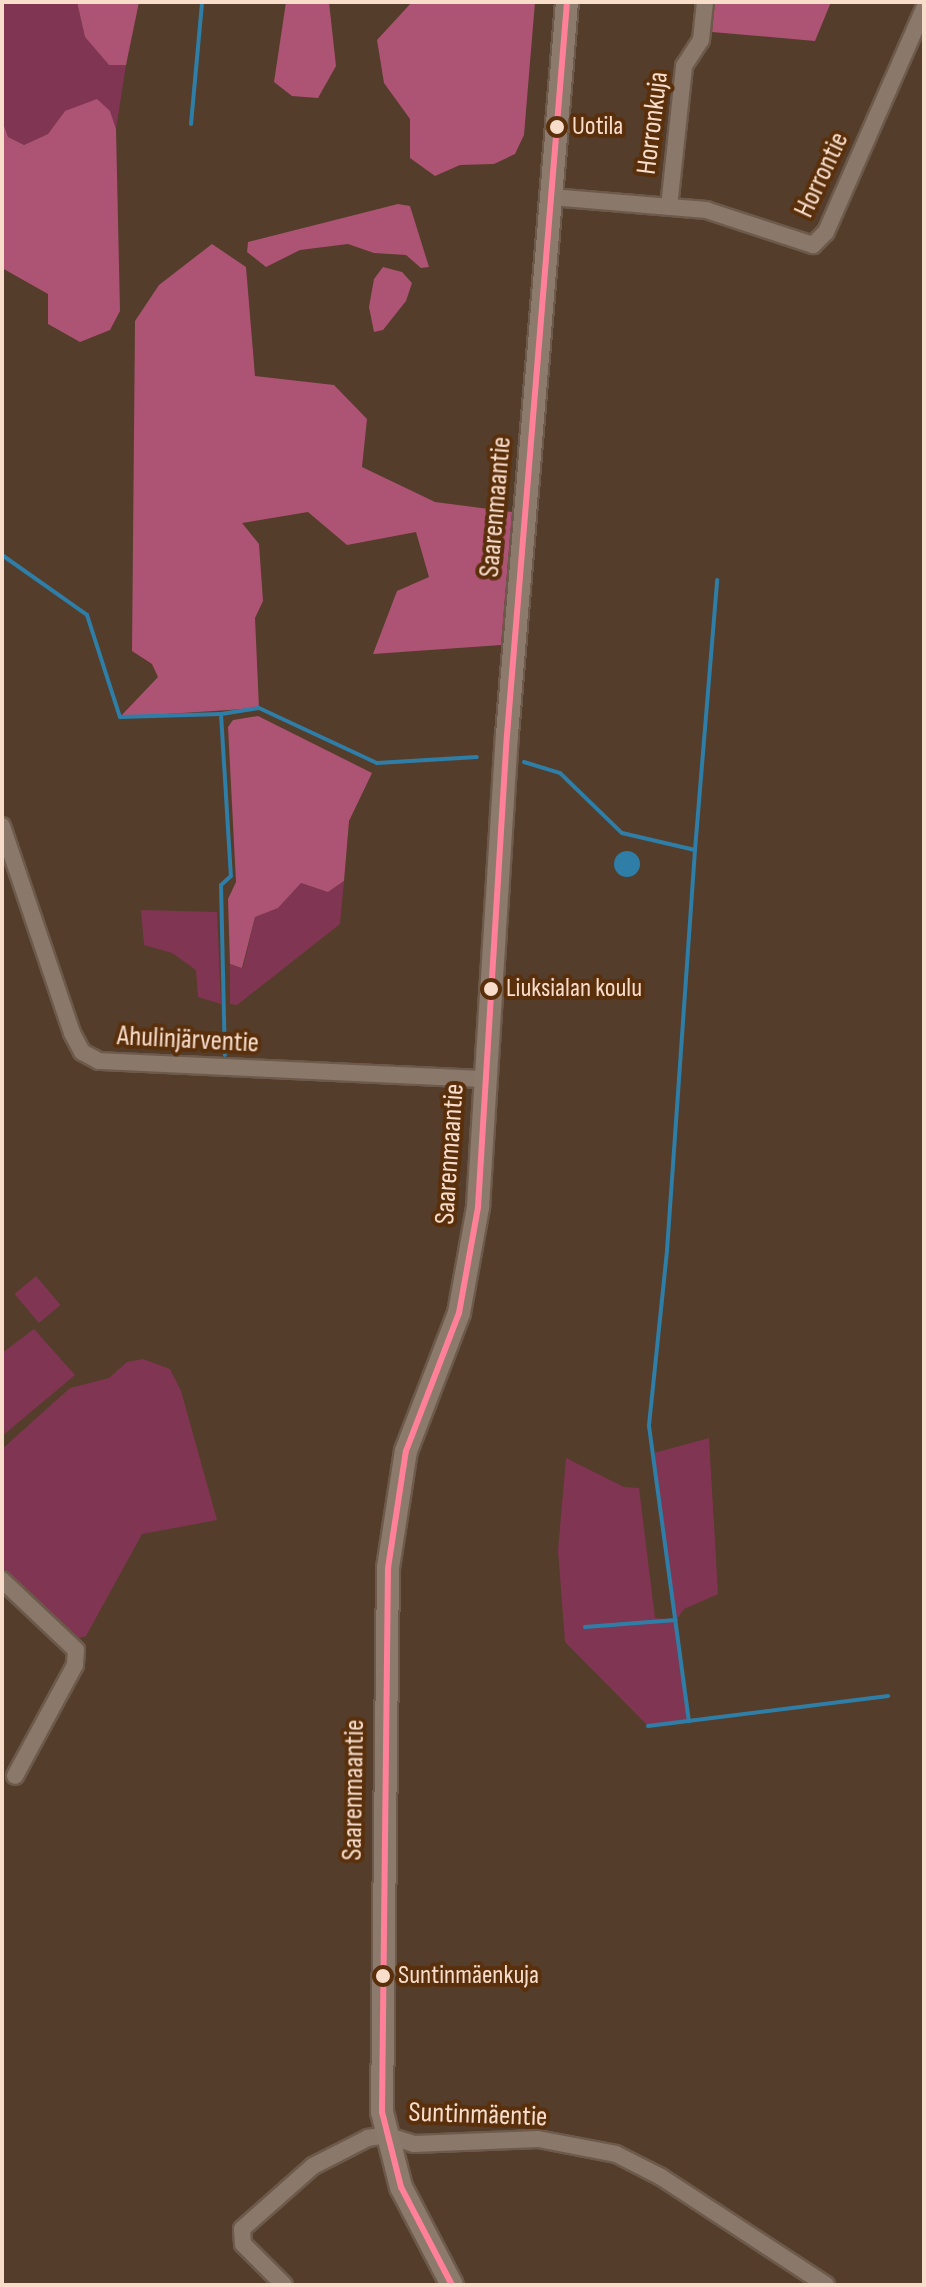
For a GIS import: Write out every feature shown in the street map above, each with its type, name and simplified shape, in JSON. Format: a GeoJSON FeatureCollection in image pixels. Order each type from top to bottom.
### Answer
{"type":"FeatureCollection","features":[{"type":"Feature","properties":{"kind":"street","name":"Saarenmaantie"},"geometry":{"type":"LineString","coordinates":[[452,2285],[420,2233],[386,2135],[380,2072],[390,1542],[406,1451],[459,1313],[473,1256],[567,2]]}},
{"type":"Feature","properties":{"kind":"street","name":"Horronkuja"},"geometry":{"type":"LineString","coordinates":[[669,207],[684,66],[701,40],[705,2]]}},
{"type":"Feature","properties":{"kind":"street","name":"Horrontie"},"geometry":{"type":"LineString","coordinates":[[551,197],[706,210],[767,227],[799,243],[813,245],[821,239],[924,9]]}},
{"type":"Feature","properties":{"kind":"street","name":"Ahulinjärventie"},"geometry":{"type":"LineString","coordinates":[[2,826],[72,1033],[82,1052],[99,1061],[485,1079]]}},
{"type":"Feature","properties":{"kind":"street"},"geometry":{"type":"LineString","coordinates":[[2,1580],[76,1650],[75,1665],[15,1776]]}},
{"type":"Feature","properties":{"kind":"street","name":"Suntinmäentie"},"geometry":{"type":"LineString","coordinates":[[284,2285],[243,2244],[242,2229],[313,2166],[368,2138],[386,2135],[414,2144],[538,2139],[616,2154],[661,2177],[826,2285]]}},
{"type":"Feature","properties":{"kind":"shaded area"},"geometry":{"type":"Polygon","coordinates":[[[2,2],[77,2],[85,37],[109,65],[126,65],[116,129],[110,111],[65,111],[48,134],[24,145],[8,137],[2,120],[2,2]]]}},
{"type":"Feature","properties":{"kind":"shaded area"},"geometry":{"type":"Polygon","coordinates":[[[77,2],[139,2],[126,65],[109,65],[85,37],[77,2]]]}},
{"type":"Feature","properties":{"kind":"shaded area"},"geometry":{"type":"Polygon","coordinates":[[[286,2],[329,2],[336,66],[318,98],[292,96],[274,82],[286,2]]]}},
{"type":"Feature","properties":{"kind":"shaded area"},"geometry":{"type":"Polygon","coordinates":[[[412,2],[535,2],[524,135],[515,154],[494,164],[460,165],[435,176],[410,158],[410,119],[384,83],[377,40],[412,2]]]}},
{"type":"Feature","properties":{"kind":"shaded area"},"geometry":{"type":"Polygon","coordinates":[[[713,2],[831,2],[815,41],[712,32],[713,2]]]}},
{"type":"Feature","properties":{"kind":"shaded area"},"geometry":{"type":"Polygon","coordinates":[[[97,99],[110,111],[116,129],[120,311],[110,330],[80,342],[48,324],[48,294],[2,268],[2,120],[8,137],[24,145],[48,134],[65,111],[97,99]]]}},
{"type":"Feature","properties":{"kind":"shaded area"},"geometry":{"type":"Polygon","coordinates":[[[398,204],[410,206],[429,267],[421,268],[406,255],[374,253],[348,244],[300,250],[266,267],[247,252],[248,242],[398,204]]]}},
{"type":"Feature","properties":{"kind":"shaded area"},"geometry":{"type":"Polygon","coordinates":[[[212,244],[246,267],[255,376],[334,385],[367,419],[362,467],[435,502],[512,512],[501,645],[373,654],[397,591],[429,577],[416,532],[347,545],[308,512],[242,523],[259,544],[263,601],[255,618],[259,708],[120,717],[158,677],[152,664],[132,651],[135,321],[159,285],[212,244]]]}},
{"type":"Feature","properties":{"kind":"shaded area"},"geometry":{"type":"Polygon","coordinates":[[[383,267],[402,272],[412,283],[406,301],[383,330],[374,332],[369,307],[374,279],[383,267]]]}},
{"type":"Feature","properties":{"kind":"shaded area"},"geometry":{"type":"Polygon","coordinates":[[[258,716],[372,773],[349,821],[344,881],[328,892],[301,883],[278,908],[255,917],[242,968],[230,964],[228,899],[236,882],[228,727],[233,720],[258,716]]]}},
{"type":"Feature","properties":{"kind":"shaded area"},"geometry":{"type":"Polygon","coordinates":[[[344,881],[340,924],[237,1005],[230,1004],[230,964],[243,968],[255,917],[278,908],[301,883],[328,892],[344,881]]]}},
{"type":"Feature","properties":{"kind":"shaded area"},"geometry":{"type":"Polygon","coordinates":[[[141,910],[217,912],[221,1004],[198,997],[196,970],[172,953],[144,945],[141,910]]]}},
{"type":"Feature","properties":{"kind":"shaded area"},"geometry":{"type":"Polygon","coordinates":[[[36,1276],[60,1305],[39,1323],[15,1294],[36,1276]]]}},
{"type":"Feature","properties":{"kind":"shaded area"},"geometry":{"type":"Polygon","coordinates":[[[34,1329],[75,1375],[2,1436],[2,1353],[34,1329]]]}},
{"type":"Feature","properties":{"kind":"shaded area"},"geometry":{"type":"Polygon","coordinates":[[[143,1359],[170,1369],[181,1391],[217,1520],[142,1534],[86,1636],[79,1638],[2,1567],[2,1449],[70,1388],[109,1378],[127,1362],[143,1359]]]}},
{"type":"Feature","properties":{"kind":"shaded area"},"geometry":{"type":"Polygon","coordinates":[[[709,1438],[718,1594],[684,1609],[676,1620],[689,1721],[648,1726],[565,1642],[558,1550],[566,1458],[624,1487],[639,1488],[655,1618],[675,1620],[654,1453],[709,1438]]]}},
{"type":"Feature","properties":{"kind":"water"},"geometry":{"type":"Polygon","coordinates":[[[627,851],[636,855],[640,864],[636,873],[627,877],[618,873],[614,864],[618,855],[627,851]]]}},
{"type":"Feature","properties":{"kind":"waterway"},"geometry":{"type":"LineString","coordinates":[[191,124],[202,2]]}},
{"type":"Feature","properties":{"kind":"waterway"},"geometry":{"type":"LineString","coordinates":[[2,555],[87,615],[120,717],[221,714],[231,876],[221,885],[225,1055]]}},
{"type":"Feature","properties":{"kind":"waterway"},"geometry":{"type":"LineString","coordinates":[[695,850],[717,580]]}},
{"type":"Feature","properties":{"kind":"waterway"},"geometry":{"type":"LineString","coordinates":[[221,714],[259,708],[377,763],[477,757]]}},
{"type":"Feature","properties":{"kind":"waterway"},"geometry":{"type":"LineString","coordinates":[[524,762],[560,773],[622,833],[695,850],[667,1251],[649,1426],[689,1721]]}},
{"type":"Feature","properties":{"kind":"waterway"},"geometry":{"type":"LineString","coordinates":[[585,1627],[676,1620]]}},
{"type":"Feature","properties":{"kind":"waterway"},"geometry":{"type":"LineString","coordinates":[[648,1726],[888,1696]]}},
{"type":"Feature","properties":{"kind":"transit line"},"geometry":{"type":"LineString","coordinates":[[452,2285],[401,2187],[382,2112],[388,1568],[406,1451],[459,1313],[478,1207],[507,735],[567,2]]}},
{"type":"Feature","properties":{"kind":"place","name":"Uotila"},"geometry":{"type":"Point","coordinates":[557,127]}},
{"type":"Feature","properties":{"kind":"place","name":"Liuksialan koulu"},"geometry":{"type":"Point","coordinates":[491,989]}},
{"type":"Feature","properties":{"kind":"place","name":"Suntinmäenkuja"},"geometry":{"type":"Point","coordinates":[383,1976]}}]}
